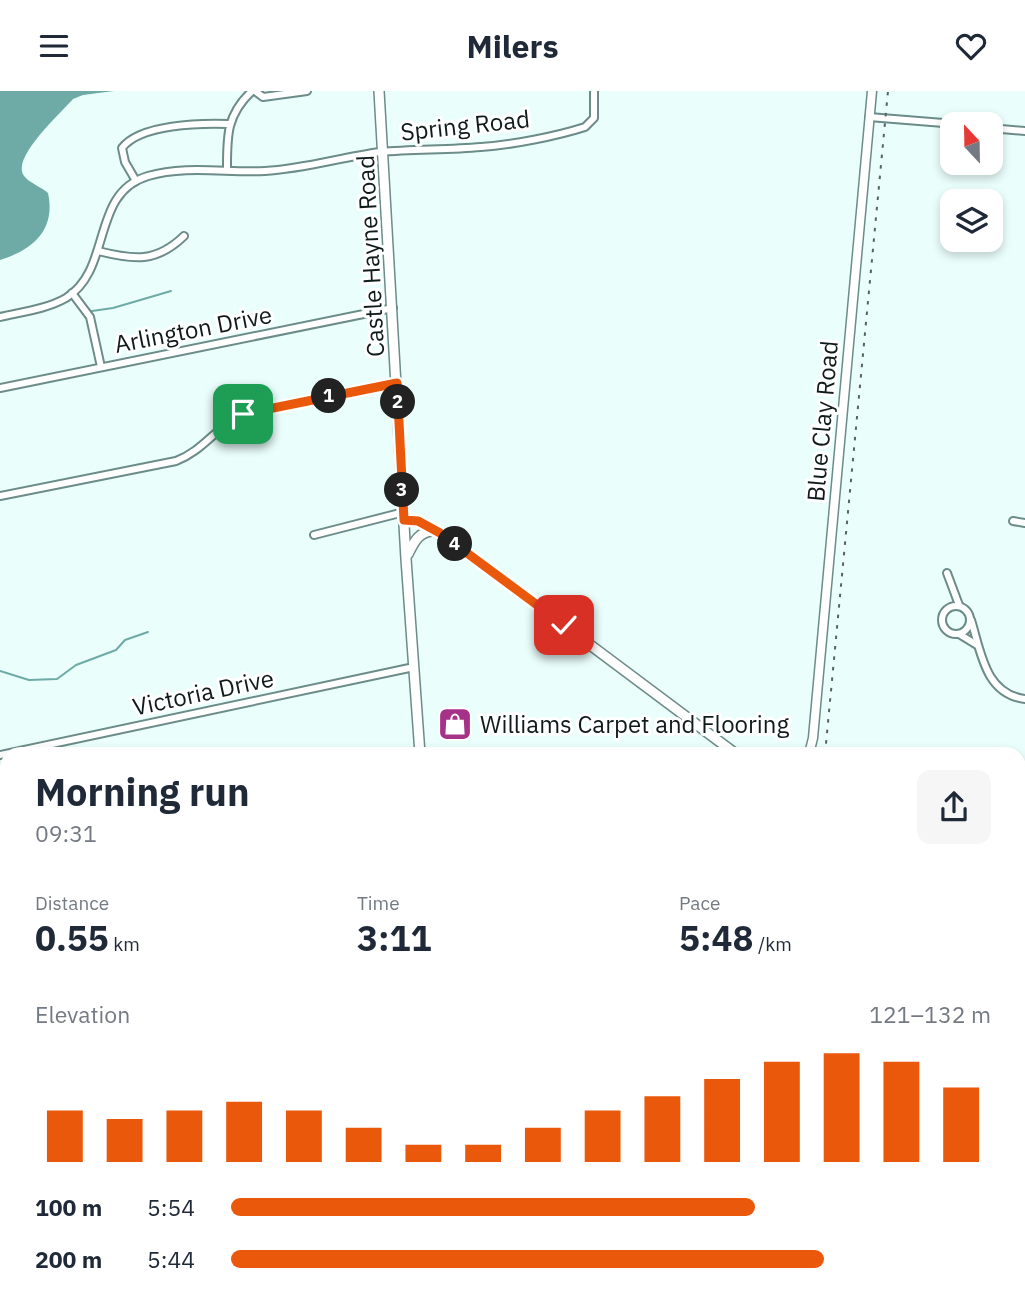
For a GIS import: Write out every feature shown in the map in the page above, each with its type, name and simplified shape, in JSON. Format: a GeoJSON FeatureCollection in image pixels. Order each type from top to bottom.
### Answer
{"type":"FeatureCollection","features":[{"type":"Feature","properties":{"kind":"main road","name":"Castle Hayne Road"},"geometry":{"type":"LineString","coordinates":[[379,91],[420,747]]}},
{"type":"Feature","properties":{"kind":"main road"},"geometry":{"type":"LineString","coordinates":[[404,516],[440,533],[727,747]]}},
{"type":"Feature","properties":{"kind":"main road"},"geometry":{"type":"LineString","coordinates":[[406,559],[413,543],[422,534],[433,530],[440,533]]}},
{"type":"Feature","properties":{"kind":"street"},"geometry":{"type":"LineString","coordinates":[[227,170],[229,124],[242,100],[254,91],[263,97],[307,91]]}},
{"type":"Feature","properties":{"kind":"street","name":"Spring Road"},"geometry":{"type":"LineString","coordinates":[[136,181],[150,175],[177,171],[264,171],[383,152],[496,146],[590,124],[595,114],[594,91]]}},
{"type":"Feature","properties":{"kind":"street","name":"Blue Clay Road"},"geometry":{"type":"LineString","coordinates":[[810,747],[872,91]]}},
{"type":"Feature","properties":{"kind":"street"},"geometry":{"type":"LineString","coordinates":[[869,117],[940,123]]}},
{"type":"Feature","properties":{"kind":"street"},"geometry":{"type":"LineString","coordinates":[[0,317],[55,304],[72,293],[91,270],[104,226],[117,196],[136,181],[125,162],[122,148],[127,141],[151,132],[186,125],[229,124]]}},
{"type":"Feature","properties":{"kind":"street"},"geometry":{"type":"LineString","coordinates":[[1003,129],[1025,131]]}},
{"type":"Feature","properties":{"kind":"street"},"geometry":{"type":"LineString","coordinates":[[98,251],[125,258],[146,257],[171,249],[184,236]]}},
{"type":"Feature","properties":{"kind":"street"},"geometry":{"type":"LineString","coordinates":[[72,293],[90,317],[101,367]]}},
{"type":"Feature","properties":{"kind":"street","name":"Arlington Drive"},"geometry":{"type":"LineString","coordinates":[[0,388],[393,308]]}},
{"type":"Feature","properties":{"kind":"street"},"geometry":{"type":"LineString","coordinates":[[0,496],[176,461],[196,452],[228,422],[243,414],[397,383]]}},
{"type":"Feature","properties":{"kind":"street"},"geometry":{"type":"LineString","coordinates":[[314,535],[404,516]]}},
{"type":"Feature","properties":{"kind":"street"},"geometry":{"type":"LineString","coordinates":[[1013,521],[1025,523]]}},
{"type":"Feature","properties":{"kind":"street"},"geometry":{"type":"LineString","coordinates":[[947,573],[959,605],[968,611],[977,645],[993,683],[1014,698],[1025,699]]}},
{"type":"Feature","properties":{"kind":"street"},"geometry":{"type":"LineString","coordinates":[[959,605],[946,609],[941,622],[946,630],[977,645]]}},
{"type":"Feature","properties":{"kind":"street"},"geometry":{"type":"LineString","coordinates":[[959,634],[967,629],[971,620]]}},
{"type":"Feature","properties":{"kind":"street","name":"Victoria Drive"},"geometry":{"type":"LineString","coordinates":[[38,747],[414,667]]}},
{"type":"Feature","properties":{"kind":"water"},"geometry":{"type":"Polygon","coordinates":[[[0,91],[114,91],[73,99],[30,148],[22,169],[27,179],[48,193],[49,218],[45,228],[32,244],[23,251],[0,260],[0,91]]]}},
{"type":"Feature","properties":{"kind":"waterway"},"geometry":{"type":"LineString","coordinates":[[92,311],[113,308],[171,291]]}},
{"type":"Feature","properties":{"kind":"waterway"},"geometry":{"type":"LineString","coordinates":[[0,671],[29,680],[57,679],[76,665],[116,650],[125,640],[148,632]]}},
{"type":"Feature","properties":{"kind":"railway"},"geometry":{"type":"LineString","coordinates":[[826,747],[888,91]]}},
{"type":"Feature","properties":{"kind":"place","name":"Williams Carpet and Flooring"},"geometry":{"type":"Point","coordinates":[455,724]}},
{"type":"Feature","properties":{"kind":"route"},"geometry":{"type":"LineString","coordinates":[[243,414],[397,383],[404,520],[418,521],[440,533],[564,625]]}}]}
